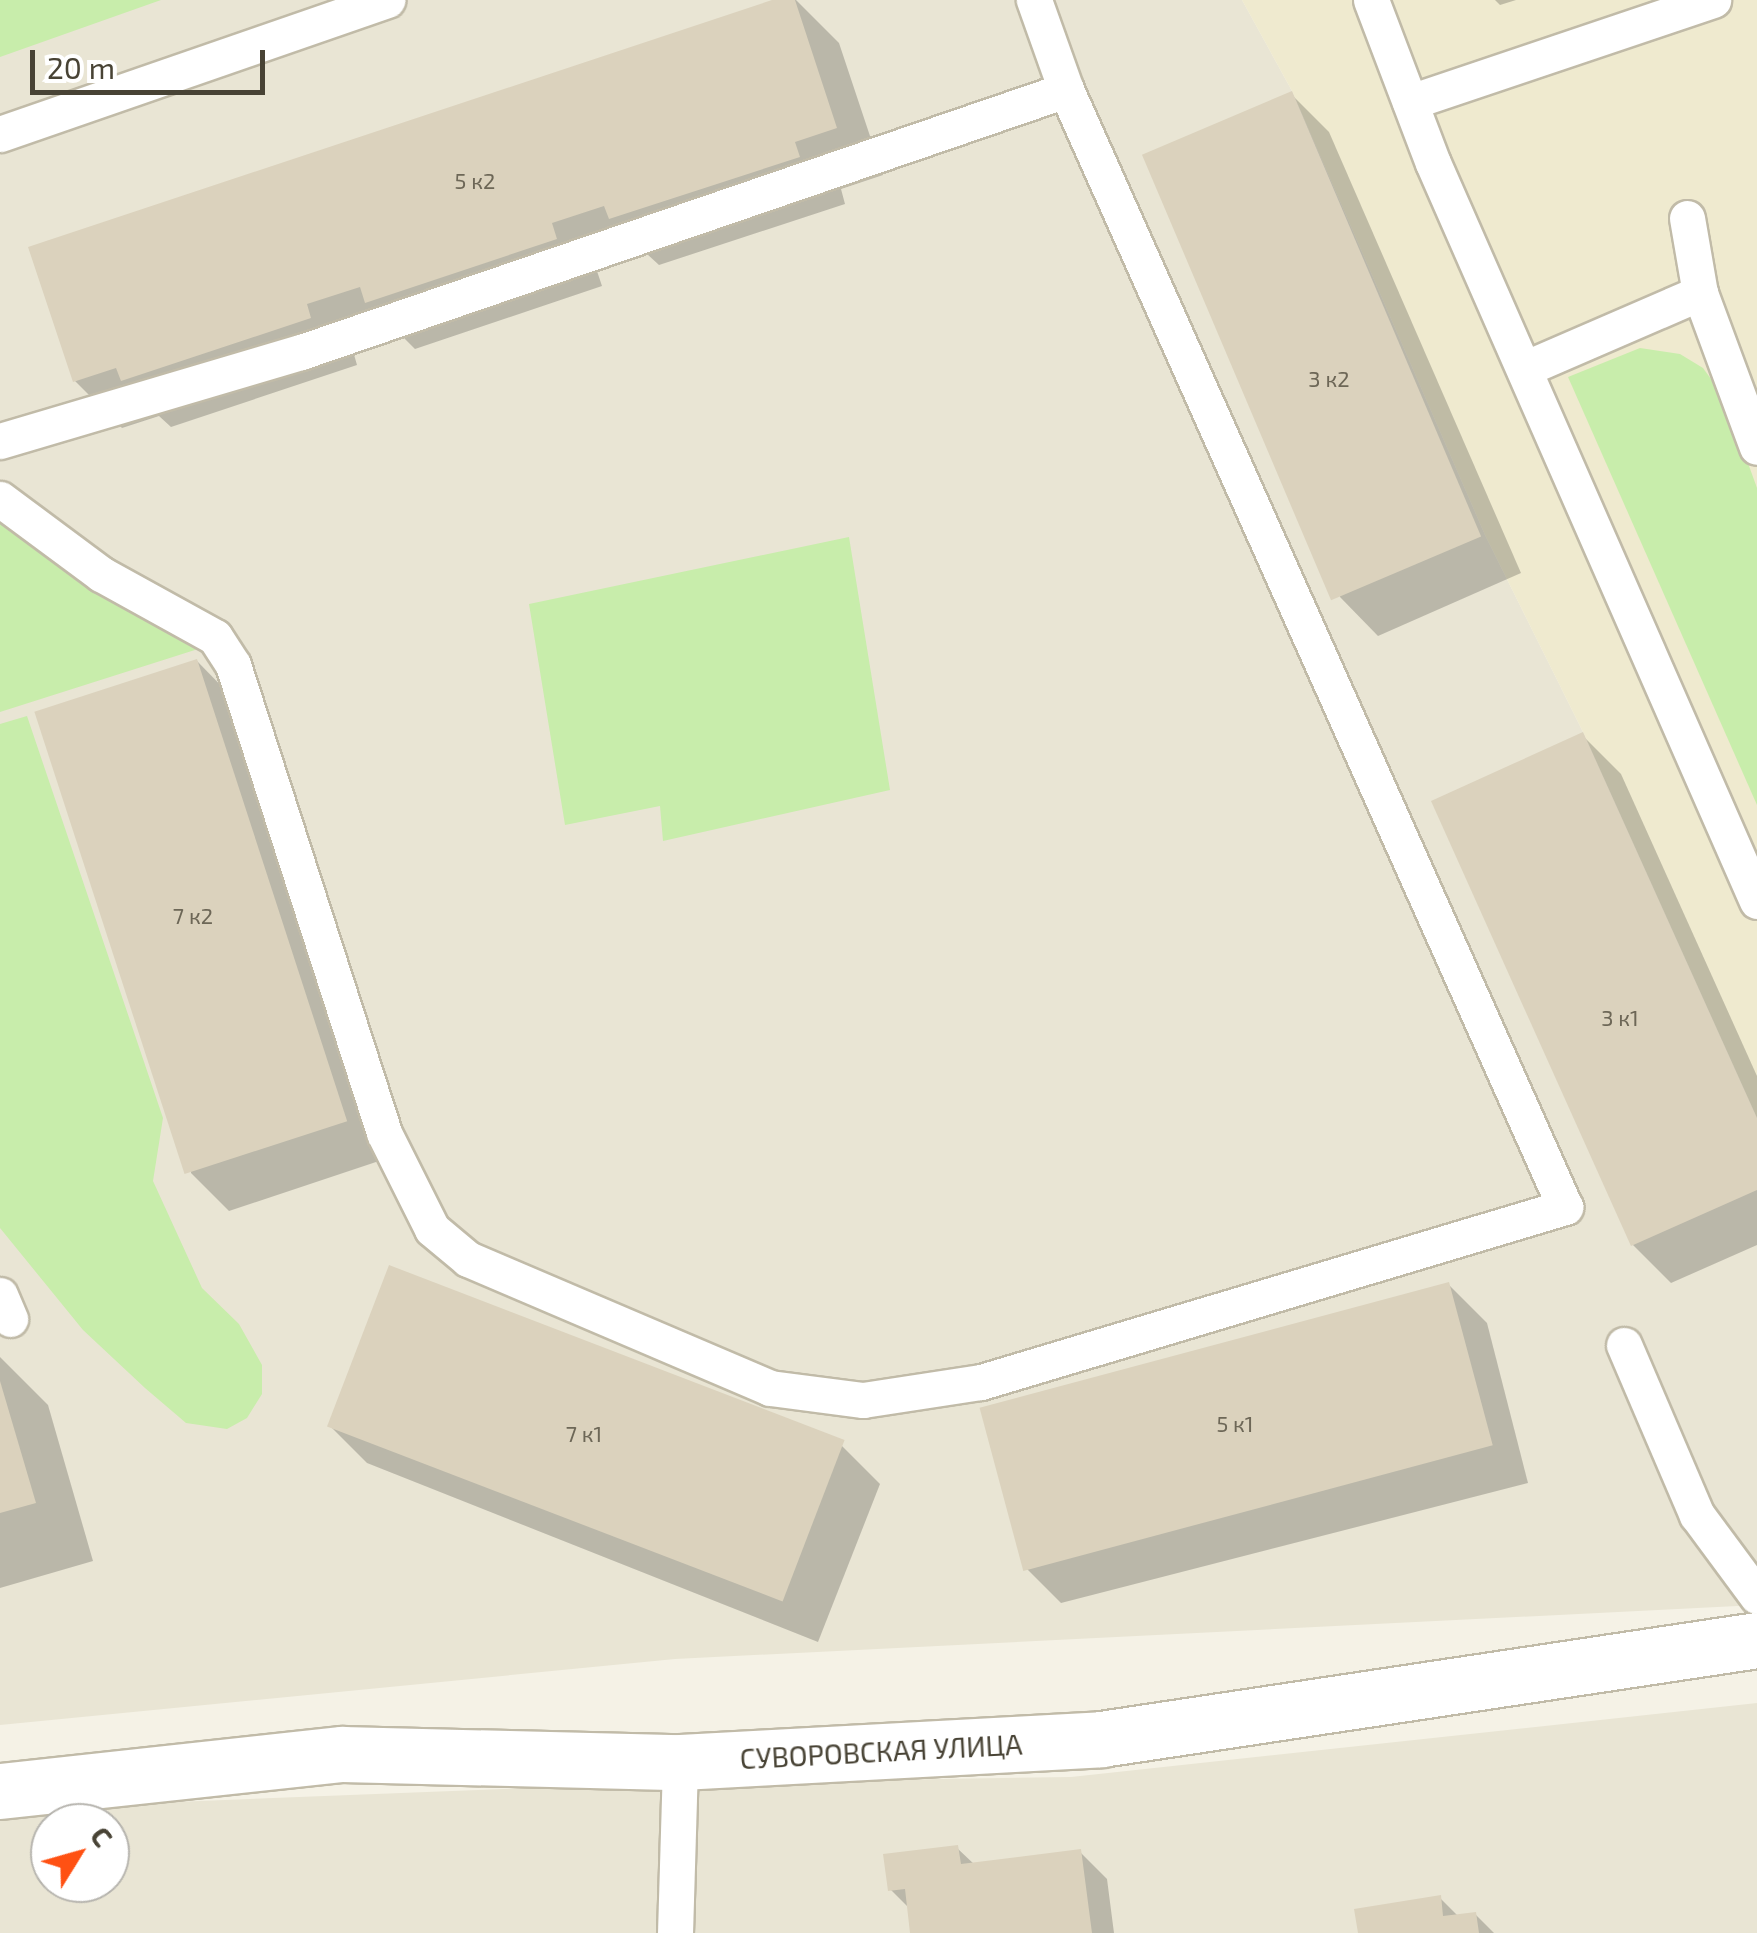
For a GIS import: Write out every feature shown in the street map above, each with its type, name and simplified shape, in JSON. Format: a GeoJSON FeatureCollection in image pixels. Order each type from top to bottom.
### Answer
{"type":"FeatureCollection","features":[{"type":"Feature","properties":{"kind":"street","name":"СУВОРОВСКАЯ УЛИЦА"},"geometry":{"type":"LineString","coordinates":[[0,1792],[342,1754],[680,1762],[1102,1739],[1757,1640]]}},
{"type":"Feature","properties":{"kind":"lane"},"geometry":{"type":"LineString","coordinates":[[0,134],[388,0]]}},
{"type":"Feature","properties":{"kind":"lane"},"geometry":{"type":"LineString","coordinates":[[0,498],[100,574],[215,637],[233,665],[384,1133],[432,1229],[468,1259],[770,1388],[863,1400],[982,1382],[1565,1207],[1066,90],[1034,0]]}},
{"type":"Feature","properties":{"kind":"lane"},"geometry":{"type":"LineString","coordinates":[[1371,0],[1410,102],[1524,369],[1757,901]]}},
{"type":"Feature","properties":{"kind":"lane"},"geometry":{"type":"LineString","coordinates":[[1410,102],[1713,0]]}},
{"type":"Feature","properties":{"kind":"lane"},"geometry":{"type":"LineString","coordinates":[[0,441],[318,346],[1066,90]]}},
{"type":"Feature","properties":{"kind":"lane"},"geometry":{"type":"LineString","coordinates":[[1687,218],[1700,293],[1757,448]]}},
{"type":"Feature","properties":{"kind":"lane"},"geometry":{"type":"LineString","coordinates":[[1524,369],[1700,293]]}},
{"type":"Feature","properties":{"kind":"lane"},"geometry":{"type":"LineString","coordinates":[[1624,1345],[1697,1514],[1757,1596]]}},
{"type":"Feature","properties":{"kind":"lane"},"geometry":{"type":"LineString","coordinates":[[675,1933],[680,1762]]}},
{"type":"Feature","properties":{"kind":"shaded area"},"geometry":{"type":"Polygon","coordinates":[[[0,0],[1242,0],[1292,91],[1485,535],[1583,732],[1757,1118],[1757,1605],[675,1659],[0,1725],[0,0]]]}},
{"type":"Feature","properties":{"kind":"shaded area"},"geometry":{"type":"Polygon","coordinates":[[[1242,0],[1757,0],[1757,1118],[1583,732],[1485,535],[1292,91],[1242,0]]]}},
{"type":"Feature","properties":{"kind":"shaded area"},"geometry":{"type":"Polygon","coordinates":[[[1757,1703],[1757,1933],[0,1933],[0,1809],[30,1808],[30,1903],[130,1903],[130,1804],[627,1784],[1071,1777],[1757,1703]]]}},
{"type":"Feature","properties":{"kind":"green space"},"geometry":{"type":"Polygon","coordinates":[[[0,0],[161,0],[0,57],[0,0]]]}},
{"type":"Feature","properties":{"kind":"green space"},"geometry":{"type":"Polygon","coordinates":[[[1640,348],[1680,354],[1703,368],[1724,397],[1757,488],[1757,805],[1568,377],[1640,348]]]}},
{"type":"Feature","properties":{"kind":"green space"},"geometry":{"type":"Polygon","coordinates":[[[0,519],[49,560],[198,649],[0,712],[0,519]]]}},
{"type":"Feature","properties":{"kind":"green space"},"geometry":{"type":"Polygon","coordinates":[[[849,537],[890,790],[663,841],[660,806],[565,825],[529,604],[849,537]]]}},
{"type":"Feature","properties":{"kind":"green space"},"geometry":{"type":"Polygon","coordinates":[[[27,716],[163,1118],[153,1181],[202,1288],[239,1324],[262,1365],[262,1394],[247,1418],[227,1429],[186,1423],[145,1388],[83,1330],[0,1228],[0,724],[27,716]]]}},
{"type":"Feature","properties":{"kind":"building"},"geometry":{"type":"Polygon","coordinates":[[[772,0],[795,0],[837,128],[795,142],[800,157],[609,219],[604,206],[552,223],[557,239],[365,303],[360,287],[307,304],[311,318],[121,381],[116,368],[73,382],[28,247],[772,0]]]}},
{"type":"Feature","properties":{"kind":"building"},"geometry":{"type":"Polygon","coordinates":[[[1292,91],[1481,537],[1331,600],[1142,155],[1292,91]]]}},
{"type":"Feature","properties":{"kind":"building"},"geometry":{"type":"Polygon","coordinates":[[[197,659],[347,1121],[185,1174],[34,712],[197,659]]]}},
{"type":"Feature","properties":{"kind":"building"},"geometry":{"type":"Polygon","coordinates":[[[1583,732],[1757,1118],[1757,1190],[1631,1246],[1431,801],[1583,732]]]}},
{"type":"Feature","properties":{"kind":"building"},"geometry":{"type":"Polygon","coordinates":[[[389,1265],[845,1440],[783,1601],[327,1427],[389,1265]]]}},
{"type":"Feature","properties":{"kind":"building"},"geometry":{"type":"Polygon","coordinates":[[[1449,1282],[1493,1445],[1023,1571],[980,1408],[1449,1282]]]}},
{"type":"Feature","properties":{"kind":"building"},"geometry":{"type":"Polygon","coordinates":[[[0,1381],[36,1503],[0,1513],[0,1381]]]}},
{"type":"Feature","properties":{"kind":"building"},"geometry":{"type":"Polygon","coordinates":[[[958,1845],[961,1864],[1081,1849],[1092,1933],[910,1933],[905,1889],[888,1891],[883,1854],[958,1845]]]}},
{"type":"Feature","properties":{"kind":"building"},"geometry":{"type":"Polygon","coordinates":[[[1441,1895],[1443,1916],[1476,1912],[1479,1933],[1358,1933],[1354,1909],[1441,1895]]]}}]}
